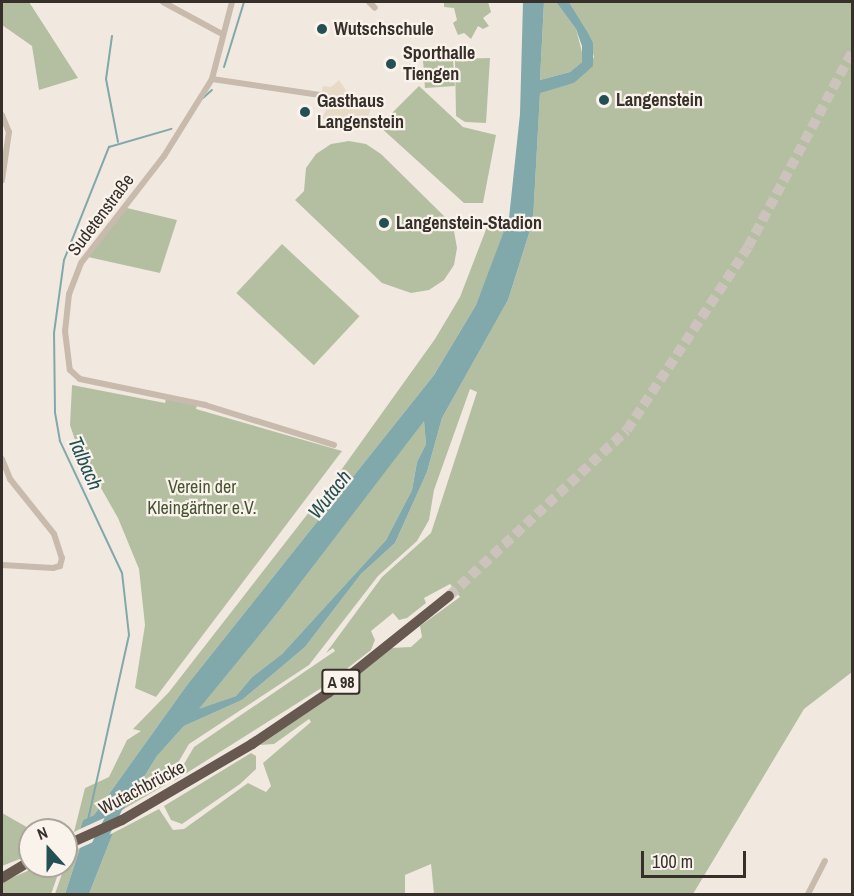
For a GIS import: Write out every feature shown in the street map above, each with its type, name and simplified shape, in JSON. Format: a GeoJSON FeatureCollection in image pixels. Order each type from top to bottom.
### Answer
{"type":"FeatureCollection","features":[{"type":"Feature","properties":{"kind":"highway","name":"Wutachbrücke"},"geometry":{"type":"LineString","coordinates":[[78,840],[122,820],[201,775],[328,693],[448,596]]}},
{"type":"Feature","properties":{"kind":"highway"},"geometry":{"type":"LineString","coordinates":[[2,870],[18,864]]}},
{"type":"Feature","properties":{"kind":"highway"},"geometry":{"type":"LineString","coordinates":[[2,878],[18,868]]}},
{"type":"Feature","properties":{"kind":"street"},"geometry":{"type":"LineString","coordinates":[[163,2],[222,34]]}},
{"type":"Feature","properties":{"kind":"street","name":"Sudetenstraße"},"geometry":{"type":"LineString","coordinates":[[232,2],[212,79],[164,156],[81,262],[69,294],[66,322],[70,370],[80,379],[205,405],[334,445]]}},
{"type":"Feature","properties":{"kind":"street"},"geometry":{"type":"LineString","coordinates":[[369,2],[375,8]]}},
{"type":"Feature","properties":{"kind":"street"},"geometry":{"type":"LineString","coordinates":[[212,79],[320,95]]}},
{"type":"Feature","properties":{"kind":"street"},"geometry":{"type":"LineString","coordinates":[[2,115],[9,132],[2,180]]}},
{"type":"Feature","properties":{"kind":"street"},"geometry":{"type":"LineString","coordinates":[[2,459],[9,479],[54,534],[62,558],[60,566],[53,568],[2,565]]}},
{"type":"Feature","properties":{"kind":"street"},"geometry":{"type":"LineString","coordinates":[[808,894],[825,861]]}},
{"type":"Feature","properties":{"kind":"green space"},"geometry":{"type":"Polygon","coordinates":[[[2,2],[29,2],[78,78],[39,90],[32,46],[2,25],[2,2]]]}},
{"type":"Feature","properties":{"kind":"green space"},"geometry":{"type":"Polygon","coordinates":[[[444,2],[488,2],[491,12],[483,18],[489,26],[483,29],[478,26],[471,39],[464,33],[458,35],[453,23],[457,20],[454,8],[444,7],[444,2]]]}},
{"type":"Feature","properties":{"kind":"green space"},"geometry":{"type":"Polygon","coordinates":[[[544,2],[556,2],[576,29],[583,56],[582,62],[570,72],[540,80],[544,2]]]}},
{"type":"Feature","properties":{"kind":"green space"},"geometry":{"type":"Polygon","coordinates":[[[569,2],[852,2],[852,672],[804,709],[693,894],[434,894],[431,864],[405,875],[405,894],[89,894],[113,833],[159,809],[173,830],[184,829],[248,783],[266,792],[271,786],[263,763],[311,722],[309,719],[274,744],[260,745],[331,696],[390,648],[411,647],[422,637],[420,626],[460,597],[450,584],[424,598],[426,603],[407,618],[399,620],[393,613],[371,631],[375,640],[371,650],[323,687],[174,781],[194,747],[335,651],[333,648],[326,653],[382,577],[431,533],[477,392],[470,389],[434,490],[429,520],[417,541],[378,576],[309,665],[189,744],[165,785],[124,809],[157,756],[184,726],[242,700],[305,647],[361,574],[395,543],[427,472],[442,418],[508,300],[533,221],[540,92],[574,83],[594,57],[587,31],[569,2]]]}},
{"type":"Feature","properties":{"kind":"green space"},"geometry":{"type":"Polygon","coordinates":[[[490,58],[486,123],[465,122],[456,116],[455,59],[490,58]]]}},
{"type":"Feature","properties":{"kind":"green space"},"geometry":{"type":"Polygon","coordinates":[[[453,59],[455,86],[425,88],[423,61],[453,59]]]}},
{"type":"Feature","properties":{"kind":"green space"},"geometry":{"type":"Polygon","coordinates":[[[419,86],[463,127],[496,135],[483,203],[464,203],[379,126],[419,86]]]}},
{"type":"Feature","properties":{"kind":"green space","name":"Langenstein-Stadion"},"geometry":{"type":"Polygon","coordinates":[[[349,141],[366,144],[381,154],[444,216],[454,231],[457,248],[454,265],[444,280],[429,290],[411,293],[382,283],[295,200],[304,191],[306,168],[316,154],[331,144],[349,141]]]}},
{"type":"Feature","properties":{"kind":"green space"},"geometry":{"type":"Polygon","coordinates":[[[127,208],[177,220],[160,273],[88,257],[127,208]]]}},
{"type":"Feature","properties":{"kind":"green space"},"geometry":{"type":"Polygon","coordinates":[[[492,214],[509,218],[476,305],[434,375],[187,685],[94,815],[83,820],[78,830],[78,818],[85,788],[109,777],[127,740],[141,731],[133,729],[169,692],[334,480],[435,339],[460,297],[492,214]]]}},
{"type":"Feature","properties":{"kind":"green space"},"geometry":{"type":"Polygon","coordinates":[[[282,244],[360,316],[314,365],[236,293],[282,244]]]}},
{"type":"Feature","properties":{"kind":"green space","name":"Verein der Kleingärtner e.V."},"geometry":{"type":"Polygon","coordinates":[[[72,385],[165,403],[166,398],[197,404],[196,409],[342,451],[156,697],[135,688],[145,625],[139,569],[118,518],[77,446],[70,425],[72,385]]]}},
{"type":"Feature","properties":{"kind":"green space"},"geometry":{"type":"Polygon","coordinates":[[[424,420],[426,444],[417,462],[412,490],[386,540],[282,654],[252,677],[236,696],[198,710],[279,611],[424,420]]]}},
{"type":"Feature","properties":{"kind":"green space"},"geometry":{"type":"Polygon","coordinates":[[[251,753],[256,756],[256,769],[240,784],[182,824],[171,820],[164,806],[251,753]]]}},
{"type":"Feature","properties":{"kind":"green space"},"geometry":{"type":"Polygon","coordinates":[[[2,813],[18,822],[18,860],[2,866],[2,813]]]}},
{"type":"Feature","properties":{"kind":"green space"},"geometry":{"type":"Polygon","coordinates":[[[18,875],[18,878],[57,878],[51,894],[2,894],[2,882],[18,875]]]}},
{"type":"Feature","properties":{"kind":"green space"},"geometry":{"type":"Polygon","coordinates":[[[60,878],[70,878],[65,894],[55,894],[60,878]]]}},
{"type":"Feature","properties":{"kind":"shaded area"},"geometry":{"type":"Polygon","coordinates":[[[339,80],[350,96],[365,96],[373,103],[367,120],[341,119],[338,124],[322,118],[326,110],[319,102],[323,86],[331,87],[339,80]]]}},
{"type":"Feature","properties":{"kind":"water"},"geometry":{"type":"Polygon","coordinates":[[[523,2],[544,2],[540,80],[570,72],[582,62],[582,46],[576,29],[556,2],[569,2],[593,43],[593,66],[574,83],[540,93],[533,221],[508,300],[442,418],[427,472],[395,543],[361,574],[305,647],[242,700],[184,726],[157,756],[124,809],[80,829],[83,820],[94,815],[187,685],[434,375],[476,305],[509,218],[520,114],[523,2]],[[424,421],[279,611],[199,709],[236,696],[252,677],[282,654],[386,540],[412,490],[417,462],[426,444],[424,421]]]}},
{"type":"Feature","properties":{"kind":"water"},"geometry":{"type":"Polygon","coordinates":[[[113,833],[89,894],[65,894],[70,878],[78,878],[80,848],[113,833]]]}},
{"type":"Feature","properties":{"kind":"waterway","name":"Talbach"},"geometry":{"type":"LineString","coordinates":[[224,67],[244,2]]}},
{"type":"Feature","properties":{"kind":"waterway"},"geometry":{"type":"LineString","coordinates":[[112,36],[106,79],[118,142]]}},
{"type":"Feature","properties":{"kind":"waterway","name":"Talbach"},"geometry":{"type":"LineString","coordinates":[[203,98],[212,90]]}},
{"type":"Feature","properties":{"kind":"waterway","name":"Talbach"},"geometry":{"type":"LineString","coordinates":[[88,820],[129,635],[122,573],[60,441],[55,412],[54,333],[64,260],[109,147],[171,129]]}},
{"type":"Feature","properties":{"kind":"waterway","name":"Wutach"},"geometry":{"type":"LineString","coordinates":[[94,852],[120,801]]}},
{"type":"Feature","properties":{"kind":"tunnel"},"geometry":{"type":"LineString","coordinates":[[449,596],[627,430],[748,247],[852,52]]}},
{"type":"Feature","properties":{"kind":"place","name":"Wutschschule"},"geometry":{"type":"Point","coordinates":[322,29]}},
{"type":"Feature","properties":{"kind":"place","name":"Sporthalle Tiengen"},"geometry":{"type":"Point","coordinates":[391,64]}},
{"type":"Feature","properties":{"kind":"place","name":"Langenstein"},"geometry":{"type":"Point","coordinates":[604,100]}},
{"type":"Feature","properties":{"kind":"place","name":"Gasthaus Langenstein"},"geometry":{"type":"Point","coordinates":[305,112]}},
{"type":"Feature","properties":{"kind":"place","name":"Langenstein-Stadion"},"geometry":{"type":"Point","coordinates":[384,223]}}]}
